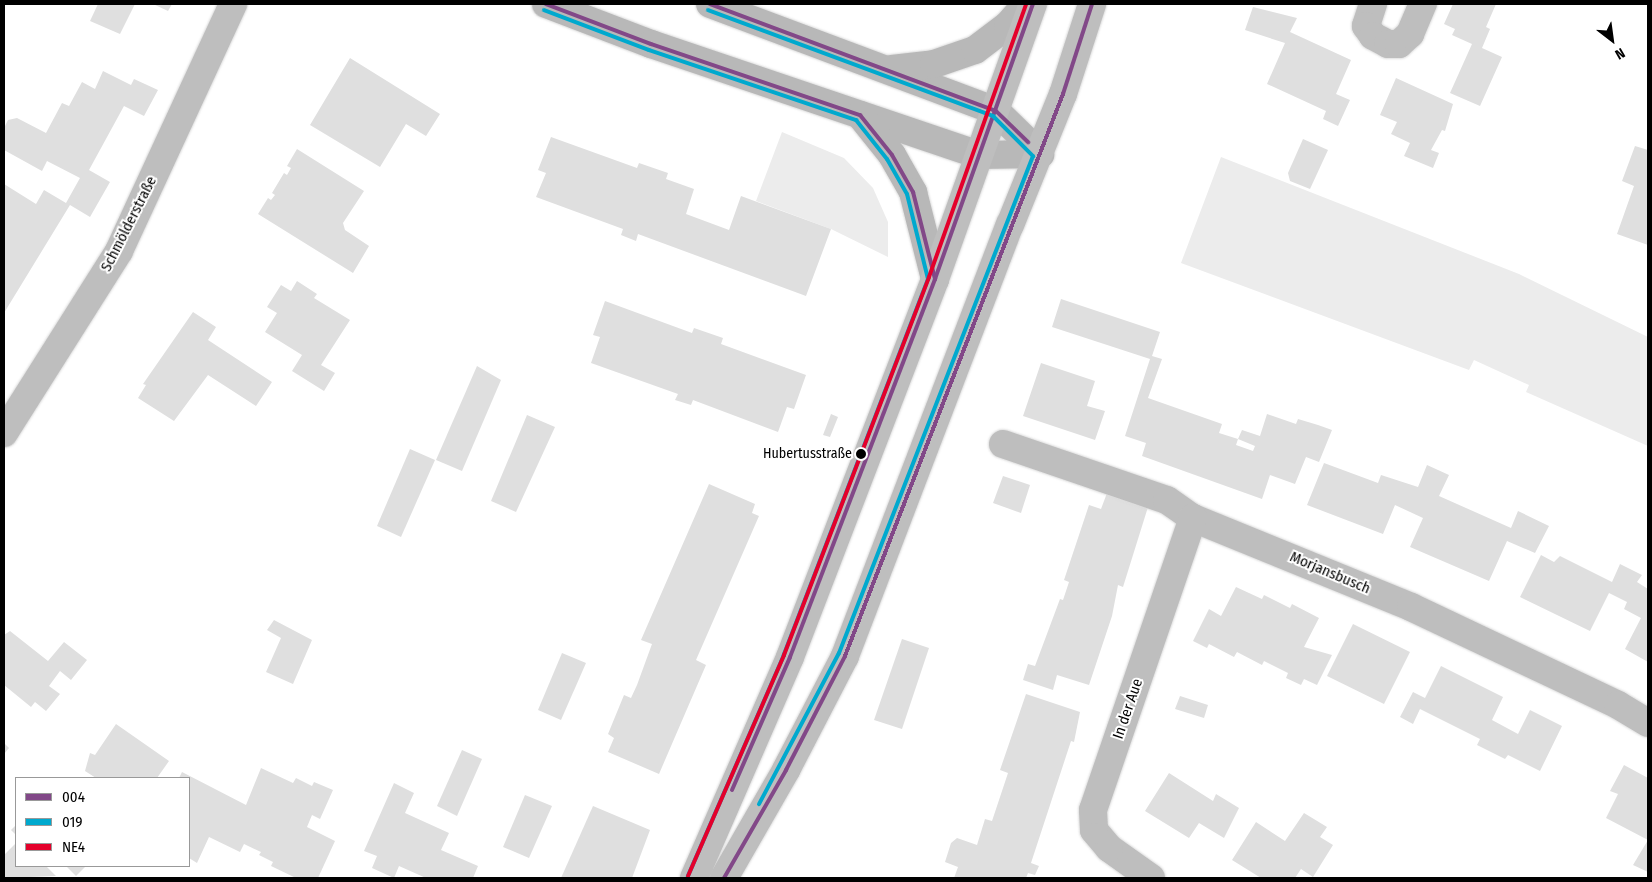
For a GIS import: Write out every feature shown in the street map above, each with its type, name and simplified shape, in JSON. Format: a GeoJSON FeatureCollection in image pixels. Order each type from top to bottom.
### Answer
{"type":"FeatureCollection","features":[{"type":"Feature","properties":{"kind":"main road","name":"Schmölderstraße"},"geometry":{"type":"LineString","coordinates":[[4,433],[119,251],[233,4]]}},
{"type":"Feature","properties":{"kind":"main road"},"geometry":{"type":"LineString","coordinates":[[546,4],[651,44],[978,155],[1040,154]]}},
{"type":"Feature","properties":{"kind":"main road"},"geometry":{"type":"LineString","coordinates":[[710,4],[996,111],[1040,154]]}},
{"type":"Feature","properties":{"kind":"main road"},"geometry":{"type":"LineString","coordinates":[[885,69],[934,64],[974,50],[1008,25],[1026,4]]}},
{"type":"Feature","properties":{"kind":"main road"},"geometry":{"type":"LineString","coordinates":[[694,878],[790,657],[935,279],[1033,4]]}},
{"type":"Feature","properties":{"kind":"main road"},"geometry":{"type":"LineString","coordinates":[[724,878],[786,770],[845,656],[1040,154],[1092,4]]}},
{"type":"Feature","properties":{"kind":"main road"},"geometry":{"type":"LineString","coordinates":[[1373,4],[1366,26],[1373,36],[1388,44],[1399,44],[1410,34],[1423,4]]}},
{"type":"Feature","properties":{"kind":"main road"},"geometry":{"type":"LineString","coordinates":[[860,115],[892,155],[913,192],[935,279]]}},
{"type":"Feature","properties":{"kind":"main road","name":"Morjansbusch"},"geometry":{"type":"LineString","coordinates":[[1003,444],[1167,500],[1193,518],[1411,607],[1618,705],[1648,723]]}},
{"type":"Feature","properties":{"kind":"main road","name":"In der Aue"},"geometry":{"type":"LineString","coordinates":[[1151,878],[1109,848],[1094,830],[1093,810],[1193,518]]}},
{"type":"Feature","properties":{"kind":"shaded area"},"geometry":{"type":"Polygon","coordinates":[[[782,132],[844,158],[873,188],[888,222],[888,257],[831,229],[756,201],[782,132]]]}},
{"type":"Feature","properties":{"kind":"shaded area"},"geometry":{"type":"Polygon","coordinates":[[[1221,157],[1519,274],[1648,337],[1648,446],[1526,392],[1529,385],[1474,360],[1469,370],[1181,263],[1221,157]]]}},
{"type":"Feature","properties":{"kind":"building"},"geometry":{"type":"Polygon","coordinates":[[[98,4],[135,4],[120,34],[90,21],[98,4]]]}},
{"type":"Feature","properties":{"kind":"building"},"geometry":{"type":"Polygon","coordinates":[[[153,4],[172,4],[168,11],[153,4]]]}},
{"type":"Feature","properties":{"kind":"building"},"geometry":{"type":"Polygon","coordinates":[[[1453,4],[1496,4],[1486,27],[1490,29],[1482,48],[1502,57],[1480,106],[1450,93],[1472,44],[1452,35],[1455,29],[1444,24],[1453,4]]]}},
{"type":"Feature","properties":{"kind":"building"},"geometry":{"type":"Polygon","coordinates":[[[1253,7],[1297,18],[1290,32],[1351,60],[1336,94],[1350,100],[1338,126],[1323,119],[1326,111],[1267,84],[1285,43],[1245,30],[1253,7]]]}},
{"type":"Feature","properties":{"kind":"building"},"geometry":{"type":"Polygon","coordinates":[[[350,58],[440,114],[426,136],[406,124],[380,167],[310,125],[350,58]]]}},
{"type":"Feature","properties":{"kind":"building"},"geometry":{"type":"Polygon","coordinates":[[[103,71],[131,85],[134,79],[158,90],[144,116],[124,106],[89,170],[110,182],[90,217],[70,205],[4,313],[4,184],[36,204],[44,190],[66,203],[80,178],[47,161],[42,171],[4,150],[4,128],[8,120],[17,118],[46,133],[62,103],[69,106],[82,82],[95,89],[103,71]]]}},
{"type":"Feature","properties":{"kind":"building"},"geometry":{"type":"Polygon","coordinates":[[[1396,78],[1453,104],[1445,131],[1442,130],[1431,150],[1439,153],[1433,168],[1404,156],[1410,143],[1391,134],[1397,122],[1380,115],[1396,78]]]}},
{"type":"Feature","properties":{"kind":"building"},"geometry":{"type":"Polygon","coordinates":[[[551,137],[637,168],[639,163],[668,173],[666,179],[694,189],[686,214],[729,230],[741,196],[831,229],[806,296],[638,234],[636,241],[621,235],[623,229],[536,197],[546,173],[538,170],[551,137]]]}},
{"type":"Feature","properties":{"kind":"building"},"geometry":{"type":"Polygon","coordinates":[[[1303,139],[1328,150],[1310,189],[1290,181],[1288,173],[1303,139]]]}},
{"type":"Feature","properties":{"kind":"building"},"geometry":{"type":"Polygon","coordinates":[[[1635,146],[1648,150],[1648,245],[1617,234],[1634,186],[1622,181],[1635,146]]]}},
{"type":"Feature","properties":{"kind":"building"},"geometry":{"type":"Polygon","coordinates":[[[297,149],[364,191],[343,223],[345,230],[369,246],[353,273],[258,214],[268,198],[271,200],[275,195],[272,193],[284,173],[287,175],[291,168],[287,166],[297,149]]]}},
{"type":"Feature","properties":{"kind":"building"},"geometry":{"type":"Polygon","coordinates":[[[297,281],[317,294],[314,298],[350,320],[321,365],[335,373],[324,391],[292,371],[302,355],[265,332],[277,313],[267,307],[281,285],[291,291],[297,281]]]}},
{"type":"Feature","properties":{"kind":"building"},"geometry":{"type":"Polygon","coordinates":[[[1061,299],[1160,332],[1152,356],[1162,359],[1148,398],[1222,424],[1219,433],[1238,439],[1242,430],[1260,436],[1267,414],[1296,424],[1298,419],[1332,430],[1319,462],[1306,457],[1295,484],[1270,475],[1262,499],[1142,456],[1146,443],[1125,436],[1150,359],[1052,327],[1061,299]],[[1238,439],[1236,445],[1253,451],[1255,446],[1238,439]]]}},
{"type":"Feature","properties":{"kind":"building"},"geometry":{"type":"Polygon","coordinates":[[[605,301],[692,333],[694,328],[723,338],[721,344],[806,375],[794,409],[787,407],[778,432],[693,400],[691,405],[675,400],[678,394],[591,363],[600,337],[593,335],[605,301]]]}},
{"type":"Feature","properties":{"kind":"building"},"geometry":{"type":"Polygon","coordinates":[[[193,312],[216,327],[208,340],[272,382],[256,406],[208,375],[174,421],[138,398],[146,385],[143,384],[193,312]]]}},
{"type":"Feature","properties":{"kind":"building"},"geometry":{"type":"Polygon","coordinates":[[[1041,363],[1095,381],[1087,406],[1105,411],[1095,440],[1023,416],[1041,363]]]}},
{"type":"Feature","properties":{"kind":"building"},"geometry":{"type":"Polygon","coordinates":[[[477,366],[501,380],[462,471],[436,460],[477,366]]]}},
{"type":"Feature","properties":{"kind":"building"},"geometry":{"type":"Polygon","coordinates":[[[831,414],[838,417],[830,437],[823,435],[831,414]]]}},
{"type":"Feature","properties":{"kind":"building"},"geometry":{"type":"Polygon","coordinates":[[[527,415],[555,427],[516,512],[491,501],[527,415]]]}},
{"type":"Feature","properties":{"kind":"building"},"geometry":{"type":"Polygon","coordinates":[[[410,449],[435,460],[401,537],[377,526],[410,449]]]}},
{"type":"Feature","properties":{"kind":"building"},"geometry":{"type":"Polygon","coordinates":[[[1324,463],[1378,483],[1381,475],[1418,487],[1427,465],[1449,475],[1439,496],[1511,528],[1518,511],[1549,526],[1535,553],[1507,541],[1489,581],[1410,547],[1423,518],[1395,505],[1383,534],[1307,505],[1324,463]]]}},
{"type":"Feature","properties":{"kind":"building"},"geometry":{"type":"Polygon","coordinates":[[[1003,476],[1030,485],[1021,513],[993,503],[1003,476]]]}},
{"type":"Feature","properties":{"kind":"building"},"geometry":{"type":"Polygon","coordinates":[[[709,484],[755,504],[752,513],[759,516],[696,660],[706,665],[659,774],[608,752],[614,738],[608,734],[624,695],[631,698],[637,685],[652,644],[641,640],[709,484]]]}},
{"type":"Feature","properties":{"kind":"building"},"geometry":{"type":"Polygon","coordinates":[[[1107,493],[1148,507],[1123,587],[1118,585],[1112,616],[1089,685],[1057,675],[1053,690],[1023,680],[1028,664],[1035,666],[1060,599],[1063,600],[1069,582],[1064,580],[1089,505],[1101,509],[1107,493]]]}},
{"type":"Feature","properties":{"kind":"building"},"geometry":{"type":"Polygon","coordinates":[[[1541,555],[1554,562],[1560,556],[1612,582],[1620,564],[1642,575],[1637,582],[1648,589],[1648,662],[1625,649],[1641,618],[1624,609],[1627,602],[1609,593],[1590,631],[1520,597],[1541,555]]]}},
{"type":"Feature","properties":{"kind":"building"},"geometry":{"type":"Polygon","coordinates":[[[1236,587],[1262,599],[1264,595],[1290,608],[1292,604],[1319,618],[1304,647],[1332,655],[1317,685],[1304,679],[1301,685],[1286,678],[1288,673],[1264,661],[1262,665],[1237,652],[1234,657],[1209,644],[1207,648],[1193,641],[1209,609],[1221,616],[1236,587]]]}},
{"type":"Feature","properties":{"kind":"building"},"geometry":{"type":"Polygon","coordinates":[[[274,620],[312,640],[293,684],[266,672],[281,638],[267,630],[274,620]]]}},
{"type":"Feature","properties":{"kind":"building"},"geometry":{"type":"Polygon","coordinates":[[[1353,624],[1410,652],[1384,704],[1327,676],[1353,624]]]}},
{"type":"Feature","properties":{"kind":"building"},"geometry":{"type":"Polygon","coordinates":[[[10,631],[48,661],[64,642],[87,660],[71,680],[60,671],[49,686],[60,694],[46,711],[35,702],[31,707],[4,685],[4,635],[10,631]]]}},
{"type":"Feature","properties":{"kind":"building"},"geometry":{"type":"Polygon","coordinates":[[[902,639],[929,648],[902,729],[874,720],[902,639]]]}},
{"type":"Feature","properties":{"kind":"building"},"geometry":{"type":"Polygon","coordinates":[[[562,653],[586,663],[561,720],[538,710],[562,653]]]}},
{"type":"Feature","properties":{"kind":"building"},"geometry":{"type":"Polygon","coordinates":[[[1441,666],[1503,697],[1492,720],[1518,734],[1530,710],[1562,726],[1540,771],[1508,755],[1505,759],[1477,745],[1480,739],[1420,709],[1413,724],[1400,717],[1413,692],[1425,698],[1441,666]]]}},
{"type":"Feature","properties":{"kind":"building"},"geometry":{"type":"Polygon","coordinates":[[[1026,694],[1080,712],[1074,742],[1071,741],[1031,863],[1039,866],[1035,875],[1028,873],[1026,878],[954,878],[958,867],[945,862],[951,843],[957,838],[977,845],[985,819],[992,821],[1008,773],[1000,770],[1026,694]]]}},
{"type":"Feature","properties":{"kind":"building"},"geometry":{"type":"Polygon","coordinates":[[[1180,696],[1208,705],[1204,718],[1175,709],[1180,696]]]}},
{"type":"Feature","properties":{"kind":"building"},"geometry":{"type":"Polygon","coordinates":[[[116,724],[169,761],[158,777],[94,777],[85,771],[90,753],[95,755],[116,724]]]}},
{"type":"Feature","properties":{"kind":"building"},"geometry":{"type":"Polygon","coordinates":[[[4,743],[9,748],[4,754],[4,743]]]}},
{"type":"Feature","properties":{"kind":"building"},"geometry":{"type":"Polygon","coordinates":[[[462,750],[482,759],[457,816],[437,806],[462,750]]]}},
{"type":"Feature","properties":{"kind":"building"},"geometry":{"type":"Polygon","coordinates":[[[1624,765],[1648,778],[1648,840],[1606,818],[1618,794],[1610,791],[1624,765]]]}},
{"type":"Feature","properties":{"kind":"building"},"geometry":{"type":"Polygon","coordinates":[[[261,768],[293,783],[296,778],[312,786],[314,782],[333,790],[320,819],[312,815],[307,827],[335,841],[318,878],[296,878],[271,866],[273,862],[259,855],[261,852],[244,844],[240,852],[209,837],[197,863],[190,859],[190,777],[180,777],[182,772],[246,805],[261,768]]]}},
{"type":"Feature","properties":{"kind":"building"},"geometry":{"type":"Polygon","coordinates":[[[1169,773],[1213,801],[1216,794],[1239,808],[1224,838],[1199,823],[1189,838],[1145,811],[1169,773]]]}},
{"type":"Feature","properties":{"kind":"building"},"geometry":{"type":"Polygon","coordinates":[[[394,783],[414,793],[405,813],[449,833],[441,850],[478,866],[473,878],[426,878],[399,866],[394,878],[372,868],[377,856],[364,851],[394,783]]]}},
{"type":"Feature","properties":{"kind":"building"},"geometry":{"type":"Polygon","coordinates":[[[525,795],[552,806],[529,858],[503,847],[525,795]]]}},
{"type":"Feature","properties":{"kind":"building"},"geometry":{"type":"Polygon","coordinates":[[[593,806],[650,830],[632,878],[561,878],[593,806]]]}},
{"type":"Feature","properties":{"kind":"building"},"geometry":{"type":"Polygon","coordinates":[[[1304,813],[1327,827],[1320,837],[1333,845],[1313,877],[1301,869],[1295,878],[1261,878],[1232,860],[1256,822],[1285,841],[1304,813]]]}},
{"type":"Feature","properties":{"kind":"building"},"geometry":{"type":"Polygon","coordinates":[[[15,826],[15,834],[11,830],[15,826]]]}},
{"type":"Feature","properties":{"kind":"building"},"geometry":{"type":"Polygon","coordinates":[[[1648,840],[1648,872],[1633,865],[1648,840]]]}},
{"type":"Feature","properties":{"kind":"building"},"geometry":{"type":"Polygon","coordinates":[[[15,844],[15,867],[47,867],[56,876],[4,878],[4,855],[15,844]]]}},
{"type":"Feature","properties":{"kind":"building"},"geometry":{"type":"Polygon","coordinates":[[[67,867],[85,867],[76,876],[67,867]]]}},
{"type":"Feature","properties":{"kind":"transit line","name":"004"},"geometry":{"type":"LineString","coordinates":[[546,4],[651,44],[860,115],[892,155],[913,192],[935,279]]}},
{"type":"Feature","properties":{"kind":"transit line","name":"004"},"geometry":{"type":"LineString","coordinates":[[710,4],[996,111],[1028,142]]}},
{"type":"Feature","properties":{"kind":"transit line","name":"NE4"},"geometry":{"type":"LineString","coordinates":[[688,876],[784,655],[929,277],[1026,4]]}},
{"type":"Feature","properties":{"kind":"transit line","name":"004"},"geometry":{"type":"LineString","coordinates":[[732,790],[790,657],[935,279],[1033,4]]}},
{"type":"Feature","properties":{"kind":"transit line","name":"004"},"geometry":{"type":"LineString","coordinates":[[724,878],[786,770],[845,656],[1063,94],[1092,4]]}},
{"type":"Feature","properties":{"kind":"transit line","name":"019"},"geometry":{"type":"LineString","coordinates":[[544,10],[649,50],[856,120],[887,159],[907,194],[928,279],[784,655],[688,876]]}},
{"type":"Feature","properties":{"kind":"transit line","name":"019"},"geometry":{"type":"LineString","coordinates":[[708,10],[993,116],[1033,156],[839,653],[759,804]]}},
{"type":"Feature","properties":{"kind":"place","name":"Hubertusstraße"},"geometry":{"type":"Point","coordinates":[861,454]}}]}
